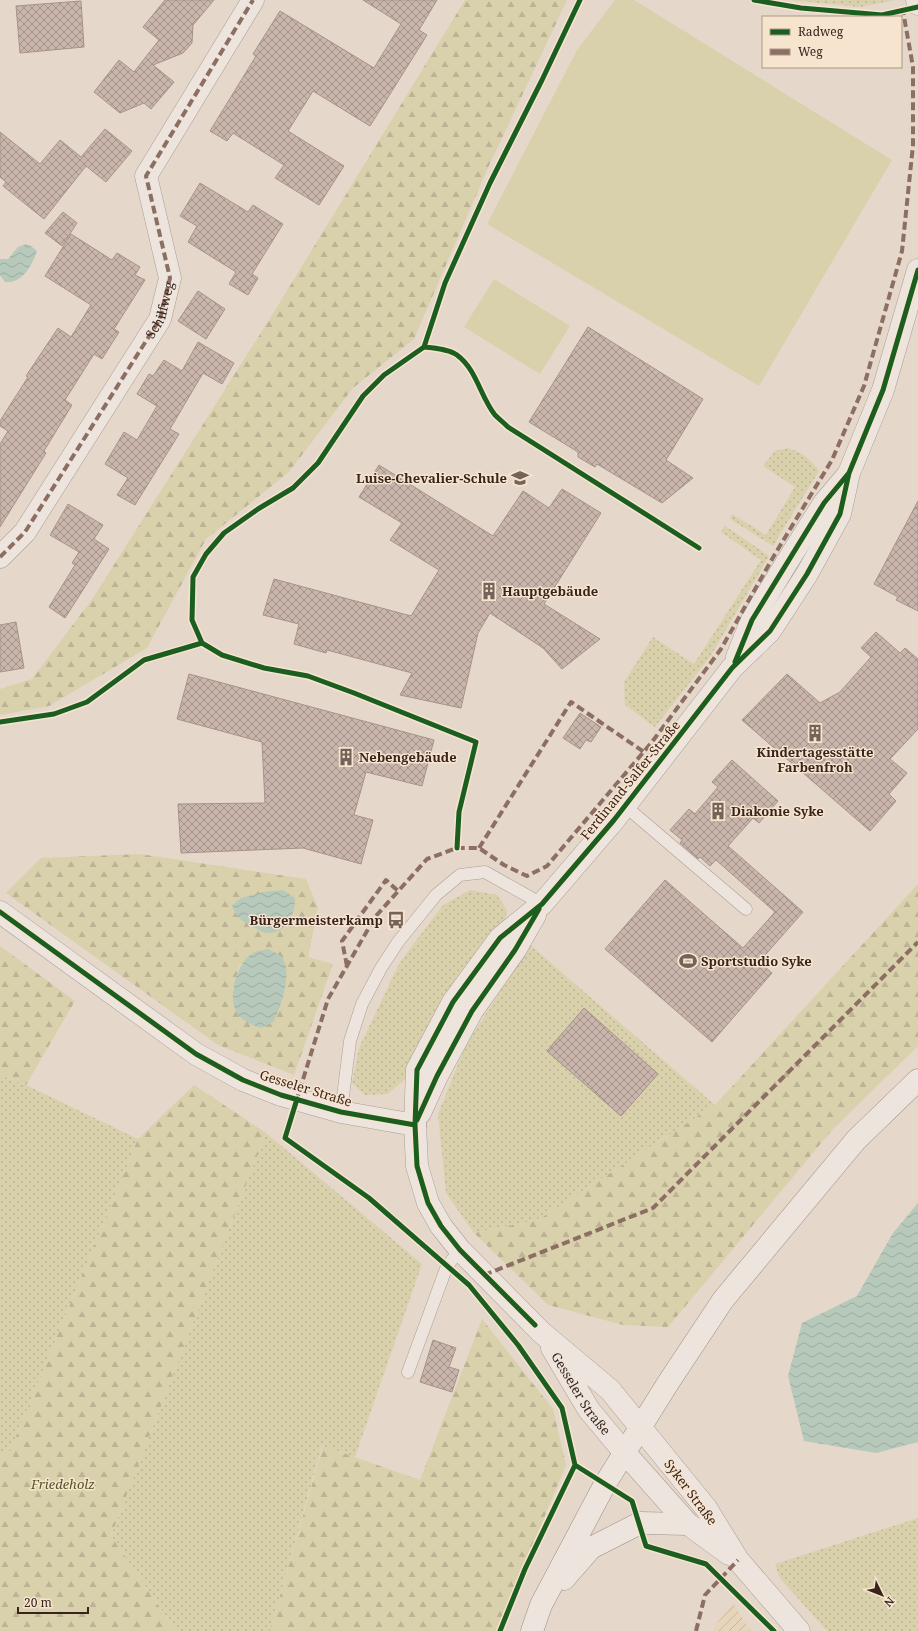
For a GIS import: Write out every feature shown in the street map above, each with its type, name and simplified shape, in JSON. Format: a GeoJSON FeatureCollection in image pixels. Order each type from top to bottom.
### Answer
{"type":"FeatureCollection","features":[{"type":"Feature","properties":{"kind":"street","name":"Schilfweg"},"geometry":{"type":"LineString","coordinates":[[0,557],[25,532],[160,319],[170,278],[146,176],[253,0]]}},
{"type":"Feature","properties":{"kind":"street"},"geometry":{"type":"LineString","coordinates":[[917,0],[918,4]]}},
{"type":"Feature","properties":{"kind":"street","name":"Ferdinand-Salfer-Straße"},"geometry":{"type":"LineString","coordinates":[[414,1125],[418,1070],[453,1002],[500,938],[542,904],[625,806],[732,668],[752,620],[824,503],[849,473],[883,390],[918,270]]}},
{"type":"Feature","properties":{"kind":"street","name":"Gesseler Straße"},"geometry":{"type":"LineString","coordinates":[[0,912],[196,1054],[243,1080],[281,1095],[341,1112],[414,1125],[417,1166],[428,1203],[441,1226],[460,1250],[541,1332],[610,1390],[640,1426]]}},
{"type":"Feature","properties":{"kind":"street"},"geometry":{"type":"LineString","coordinates":[[532,1631],[541,1605],[605,1484],[640,1426],[723,1300],[856,1140],[918,1080]]}},
{"type":"Feature","properties":{"kind":"street","name":"Gesseler Straße"},"geometry":{"type":"LineString","coordinates":[[541,1332],[589,1410],[624,1452]]}},
{"type":"Feature","properties":{"kind":"street","name":"Syker Straße"},"geometry":{"type":"LineString","coordinates":[[640,1426],[706,1508],[738,1560],[799,1631]]}},
{"type":"Feature","properties":{"kind":"street","name":"Syker Straße"},"geometry":{"type":"LineString","coordinates":[[624,1452],[688,1524],[738,1560]]}},
{"type":"Feature","properties":{"kind":"street"},"geometry":{"type":"LineString","coordinates":[[541,1605],[591,1548],[640,1523],[688,1524]]}},
{"type":"Feature","properties":{"kind":"lane"},"geometry":{"type":"LineString","coordinates":[[625,806],[746,909]]}},
{"type":"Feature","properties":{"kind":"lane"},"geometry":{"type":"LineString","coordinates":[[341,1112],[350,1041],[362,1004],[381,968],[398,942],[436,895],[460,875],[485,872],[542,904]]}},
{"type":"Feature","properties":{"kind":"lane"},"geometry":{"type":"LineString","coordinates":[[408,1372],[447,1266],[460,1250]]}},
{"type":"Feature","properties":{"kind":"shaded area"},"geometry":{"type":"Polygon","coordinates":[[[733,1603],[751,1631],[713,1631],[715,1626],[733,1603]]]}},
{"type":"Feature","properties":{"kind":"green space"},"geometry":{"type":"Polygon","coordinates":[[[465,0],[567,0],[487,170],[414,339],[353,388],[289,472],[206,539],[147,648],[49,706],[0,715],[0,689],[32,679],[93,598],[269,320],[465,0]]]}},
{"type":"Feature","properties":{"kind":"green space"},"geometry":{"type":"Polygon","coordinates":[[[615,0],[634,0],[892,160],[759,386],[487,224],[577,50],[615,0]]]}},
{"type":"Feature","properties":{"kind":"green space"},"geometry":{"type":"Polygon","coordinates":[[[790,0],[896,0],[860,7],[790,0]]]}},
{"type":"Feature","properties":{"kind":"green space"},"geometry":{"type":"Polygon","coordinates":[[[494,279],[570,326],[540,374],[464,327],[494,279]]]}},
{"type":"Feature","properties":{"kind":"green space"},"geometry":{"type":"Polygon","coordinates":[[[788,448],[805,456],[819,471],[773,546],[730,519],[732,514],[766,535],[795,487],[763,466],[775,451],[788,448]]]}},
{"type":"Feature","properties":{"kind":"green space"},"geometry":{"type":"Polygon","coordinates":[[[725,526],[769,556],[710,657],[655,727],[625,705],[624,682],[653,637],[694,664],[761,560],[721,532],[725,526]]]}},
{"type":"Feature","properties":{"kind":"green space"},"geometry":{"type":"Polygon","coordinates":[[[140,854],[306,879],[318,908],[308,957],[333,964],[294,1075],[218,1045],[6,893],[41,858],[140,854]],[[252,953],[239,967],[232,993],[252,953]]]}},
{"type":"Feature","properties":{"kind":"green space"},"geometry":{"type":"Polygon","coordinates":[[[918,884],[918,1046],[832,1130],[668,1327],[623,1325],[548,1305],[474,1233],[538,1220],[715,1105],[918,884]]]}},
{"type":"Feature","properties":{"kind":"green space"},"geometry":{"type":"Polygon","coordinates":[[[470,890],[497,895],[507,910],[505,920],[406,1078],[388,1094],[365,1095],[352,1083],[359,1048],[400,962],[443,905],[470,890]]]}},
{"type":"Feature","properties":{"kind":"green space"},"geometry":{"type":"Polygon","coordinates":[[[530,945],[715,1105],[538,1220],[474,1233],[446,1193],[438,1114],[466,1045],[530,945]]]}},
{"type":"Feature","properties":{"kind":"green space"},"geometry":{"type":"Polygon","coordinates":[[[0,946],[75,1001],[26,1085],[0,1075],[0,946]]]}},
{"type":"Feature","properties":{"kind":"green space"},"geometry":{"type":"Polygon","coordinates":[[[0,1075],[26,1085],[138,1139],[10,1451],[0,1457],[0,1075]]]}},
{"type":"Feature","properties":{"kind":"green space","name":"Friedeholz"},"geometry":{"type":"Polygon","coordinates":[[[194,1085],[266,1133],[111,1536],[176,1631],[0,1631],[0,1457],[10,1451],[138,1139],[194,1085]]]}},
{"type":"Feature","properties":{"kind":"green space"},"geometry":{"type":"Polygon","coordinates":[[[266,1133],[422,1264],[355,1457],[322,1446],[270,1631],[176,1631],[111,1536],[266,1133]]]}},
{"type":"Feature","properties":{"kind":"green space"},"geometry":{"type":"Polygon","coordinates":[[[482,1319],[553,1409],[566,1465],[497,1631],[270,1631],[323,1446],[420,1480],[482,1319]]]}},
{"type":"Feature","properties":{"kind":"green space"},"geometry":{"type":"Polygon","coordinates":[[[918,1518],[918,1631],[827,1631],[780,1578],[775,1564],[918,1518]]]}},
{"type":"Feature","properties":{"kind":"water"},"geometry":{"type":"Polygon","coordinates":[[[26,244],[37,251],[29,268],[26,273],[16,280],[5,282],[0,275],[0,259],[8,259],[18,247],[26,244]]]}},
{"type":"Feature","properties":{"kind":"water"},"geometry":{"type":"Polygon","coordinates":[[[283,890],[295,898],[295,904],[289,922],[280,930],[275,932],[264,932],[246,923],[240,919],[232,906],[241,898],[263,892],[283,890]]]}},
{"type":"Feature","properties":{"kind":"water"},"geometry":{"type":"Polygon","coordinates":[[[268,949],[282,956],[286,966],[286,981],[279,1010],[273,1022],[261,1028],[240,1017],[236,1011],[233,996],[238,971],[247,957],[255,952],[268,949]]]}},
{"type":"Feature","properties":{"kind":"water"},"geometry":{"type":"Polygon","coordinates":[[[918,1203],[918,1442],[876,1453],[804,1441],[788,1376],[802,1323],[857,1296],[893,1233],[918,1203]]]}},
{"type":"Feature","properties":{"kind":"building"},"geometry":{"type":"Polygon","coordinates":[[[165,0],[214,0],[193,25],[192,43],[183,53],[153,65],[174,82],[151,109],[144,103],[120,113],[94,92],[119,60],[134,72],[159,40],[143,27],[165,0]]]}},
{"type":"Feature","properties":{"kind":"building"},"geometry":{"type":"Polygon","coordinates":[[[363,0],[437,0],[419,30],[427,35],[370,126],[313,91],[288,131],[344,166],[319,205],[275,178],[284,165],[233,133],[227,141],[210,131],[256,56],[253,54],[280,11],[374,68],[401,24],[363,0]]]}},
{"type":"Feature","properties":{"kind":"building"},"geometry":{"type":"Polygon","coordinates":[[[81,1],[84,47],[20,53],[16,6],[81,1]]]}},
{"type":"Feature","properties":{"kind":"building"},"geometry":{"type":"Polygon","coordinates":[[[105,129],[132,151],[106,182],[86,166],[44,219],[3,186],[6,182],[0,177],[0,132],[40,164],[60,140],[81,157],[105,129]]]}},
{"type":"Feature","properties":{"kind":"building"},"geometry":{"type":"Polygon","coordinates":[[[200,183],[248,212],[253,205],[283,224],[252,274],[258,278],[248,295],[229,284],[236,272],[188,242],[197,226],[180,216],[200,183]]]}},
{"type":"Feature","properties":{"kind":"building"},"geometry":{"type":"Polygon","coordinates":[[[63,212],[77,223],[62,246],[45,233],[63,212]]]}},
{"type":"Feature","properties":{"kind":"building"},"geometry":{"type":"Polygon","coordinates":[[[71,234],[112,260],[117,253],[140,267],[135,275],[145,280],[114,329],[119,332],[102,359],[94,354],[65,400],[72,405],[44,451],[46,453],[0,527],[0,444],[8,431],[0,426],[0,421],[28,377],[26,376],[58,328],[71,337],[91,305],[45,276],[71,234]]]}},
{"type":"Feature","properties":{"kind":"building"},"geometry":{"type":"Polygon","coordinates":[[[198,291],[225,309],[206,339],[178,321],[198,291]]]}},
{"type":"Feature","properties":{"kind":"building"},"geometry":{"type":"Polygon","coordinates":[[[588,327],[703,399],[666,460],[693,478],[662,503],[597,464],[595,467],[578,457],[578,452],[529,422],[588,327]]]}},
{"type":"Feature","properties":{"kind":"building"},"geometry":{"type":"Polygon","coordinates":[[[198,342],[234,363],[222,384],[203,373],[170,429],[179,434],[135,505],[117,495],[128,478],[105,464],[124,432],[137,440],[157,406],[137,394],[149,374],[153,376],[164,360],[182,371],[198,342]]]}},
{"type":"Feature","properties":{"kind":"building","name":"Hauptgebäude"},"geometry":{"type":"Polygon","coordinates":[[[379,465],[493,536],[523,491],[549,508],[562,489],[601,513],[544,604],[600,639],[562,669],[543,648],[490,613],[478,633],[461,708],[400,695],[412,673],[327,650],[326,653],[294,644],[299,624],[263,615],[274,579],[411,616],[439,570],[390,540],[402,523],[359,497],[379,465]]]}},
{"type":"Feature","properties":{"kind":"building"},"geometry":{"type":"Polygon","coordinates":[[[918,501],[918,611],[896,600],[898,597],[874,584],[918,501]]]}},
{"type":"Feature","properties":{"kind":"building"},"geometry":{"type":"Polygon","coordinates":[[[68,504],[103,525],[94,539],[109,549],[65,618],[49,607],[75,565],[72,563],[79,552],[50,535],[68,504]]]}},
{"type":"Feature","properties":{"kind":"building"},"geometry":{"type":"Polygon","coordinates":[[[16,622],[24,668],[0,672],[0,625],[16,622]]]}},
{"type":"Feature","properties":{"kind":"building","name":"Kindertagesstätte Farbenfroh"},"geometry":{"type":"Polygon","coordinates":[[[876,632],[900,653],[905,648],[918,659],[918,729],[890,759],[907,773],[889,794],[896,801],[870,831],[742,720],[787,674],[820,703],[840,692],[871,657],[861,648],[876,632]]]}},
{"type":"Feature","properties":{"kind":"building","name":"Nebengebäude"},"geometry":{"type":"Polygon","coordinates":[[[189,674],[434,740],[422,786],[366,772],[354,815],[373,820],[361,864],[303,848],[181,853],[178,804],[265,803],[262,742],[177,719],[189,674]]]}},
{"type":"Feature","properties":{"kind":"building"},"geometry":{"type":"Polygon","coordinates":[[[580,713],[601,727],[591,742],[586,740],[580,749],[563,738],[580,713]]]}},
{"type":"Feature","properties":{"kind":"building","name":"Sportstudio Syke"},"geometry":{"type":"Polygon","coordinates":[[[732,760],[778,801],[759,823],[753,818],[728,846],[803,912],[759,962],[772,973],[712,1042],[605,949],[665,880],[743,948],[775,912],[716,860],[710,866],[700,857],[698,859],[680,843],[682,840],[670,830],[689,809],[695,814],[718,787],[712,782],[732,760]]]}},
{"type":"Feature","properties":{"kind":"building"},"geometry":{"type":"Polygon","coordinates":[[[584,1008],[658,1074],[621,1116],[547,1051],[584,1008]]]}},
{"type":"Feature","properties":{"kind":"building"},"geometry":{"type":"Polygon","coordinates":[[[433,1340],[456,1348],[449,1367],[459,1370],[452,1392],[420,1382],[433,1340]]]}},
{"type":"Feature","properties":{"kind":"marked path"},"geometry":{"type":"LineString","coordinates":[[0,557],[25,532],[160,319],[170,278],[146,176],[253,0]]}},
{"type":"Feature","properties":{"kind":"marked path"},"geometry":{"type":"LineString","coordinates":[[296,1102],[328,999],[375,917],[427,859],[457,848],[479,848],[504,865],[527,876],[547,866],[652,742],[721,649],[775,554],[832,460],[864,386],[902,251],[913,145],[913,67],[903,11]]}},
{"type":"Feature","properties":{"kind":"marked path"},"geometry":{"type":"LineString","coordinates":[[479,848],[571,702],[644,752]]}},
{"type":"Feature","properties":{"kind":"marked path"},"geometry":{"type":"LineString","coordinates":[[347,966],[342,941],[386,880],[398,891]]}},
{"type":"Feature","properties":{"kind":"marked path"},"geometry":{"type":"LineString","coordinates":[[484,1275],[653,1208],[918,942]]}},
{"type":"Feature","properties":{"kind":"marked path"},"geometry":{"type":"LineString","coordinates":[[696,1631],[705,1595],[738,1560]]}},
{"type":"Feature","properties":{"kind":"cycle path"},"geometry":{"type":"LineString","coordinates":[[0,722],[54,714],[87,702],[144,660],[202,643],[192,620],[193,577],[206,554],[224,533],[258,509],[293,488],[318,463],[363,396],[384,375],[424,347],[445,283],[490,183],[542,80],[580,0]]}},
{"type":"Feature","properties":{"kind":"cycle path"},"geometry":{"type":"LineString","coordinates":[[754,0],[801,8],[882,15],[918,7]]}},
{"type":"Feature","properties":{"kind":"cycle path"},"geometry":{"type":"LineString","coordinates":[[535,1325],[460,1250],[441,1226],[428,1203],[417,1166],[415,1125],[417,1070],[453,1002],[500,938],[542,904],[614,820],[732,668],[770,631],[807,574],[840,514],[849,473],[883,390],[918,270]]}},
{"type":"Feature","properties":{"kind":"cycle path"},"geometry":{"type":"LineString","coordinates":[[424,347],[450,351],[464,361],[474,376],[490,408],[508,427],[699,548]]}},
{"type":"Feature","properties":{"kind":"cycle path"},"geometry":{"type":"LineString","coordinates":[[735,662],[752,620],[824,503],[848,474]]}},
{"type":"Feature","properties":{"kind":"cycle path"},"geometry":{"type":"LineString","coordinates":[[202,643],[222,655],[264,668],[308,676],[476,742],[459,812],[457,848]]}},
{"type":"Feature","properties":{"kind":"cycle path"},"geometry":{"type":"LineString","coordinates":[[417,1120],[437,1076],[472,1011],[515,950],[539,909]]}},
{"type":"Feature","properties":{"kind":"cycle path"},"geometry":{"type":"LineString","coordinates":[[0,912],[196,1054],[243,1080],[281,1095],[341,1112],[415,1125]]}},
{"type":"Feature","properties":{"kind":"cycle path"},"geometry":{"type":"LineString","coordinates":[[297,1099],[285,1138],[369,1198],[469,1285],[518,1345],[562,1408],[575,1465],[525,1569],[500,1631]]}},
{"type":"Feature","properties":{"kind":"cycle path"},"geometry":{"type":"LineString","coordinates":[[575,1465],[632,1501],[646,1546],[706,1564],[774,1631]]}},
{"type":"Feature","properties":{"kind":"place","name":"Luise-Chevalier-Schule"},"geometry":{"type":"Point","coordinates":[520,478]}},
{"type":"Feature","properties":{"kind":"place","name":"Hauptgebäude"},"geometry":{"type":"Point","coordinates":[489,591]}},
{"type":"Feature","properties":{"kind":"place","name":"Kindertagesstätte Farbenfroh"},"geometry":{"type":"Point","coordinates":[815,733]}},
{"type":"Feature","properties":{"kind":"place","name":"Nebengebäude"},"geometry":{"type":"Point","coordinates":[346,757]}},
{"type":"Feature","properties":{"kind":"place","name":"Diakonie Syke"},"geometry":{"type":"Point","coordinates":[718,811]}},
{"type":"Feature","properties":{"kind":"place","name":"Bürgermeisterkamp"},"geometry":{"type":"Point","coordinates":[396,920]}},
{"type":"Feature","properties":{"kind":"place","name":"Sportstudio Syke"},"geometry":{"type":"Point","coordinates":[688,961]}}]}
